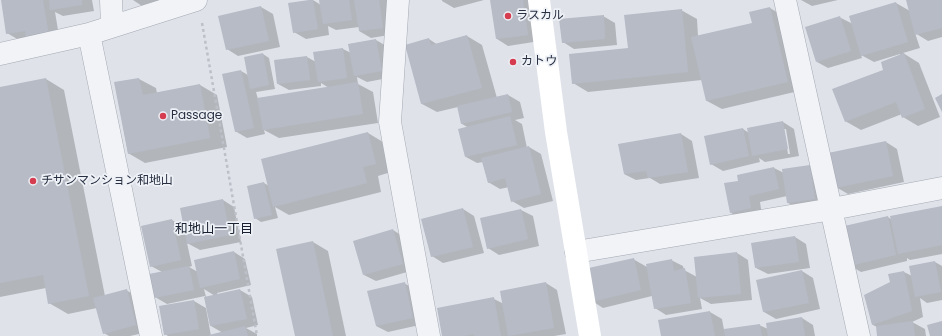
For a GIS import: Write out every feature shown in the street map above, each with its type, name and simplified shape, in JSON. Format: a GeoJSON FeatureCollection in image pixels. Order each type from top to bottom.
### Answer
{"type":"FeatureCollection","features":[{"type":"Feature","properties":{"kind":"street"},"geometry":{"type":"LineString","coordinates":[[111,0],[112,26]]}},
{"type":"Feature","properties":{"kind":"street"},"geometry":{"type":"LineString","coordinates":[[398,0],[390,122],[429,336]]}},
{"type":"Feature","properties":{"kind":"street"},"geometry":{"type":"LineString","coordinates":[[539,0],[556,132],[590,336]]}},
{"type":"Feature","properties":{"kind":"street"},"geometry":{"type":"LineString","coordinates":[[785,0],[859,336]]}},
{"type":"Feature","properties":{"kind":"street"},"geometry":{"type":"LineString","coordinates":[[0,54],[89,34],[112,26],[199,8]]}},
{"type":"Feature","properties":{"kind":"street"},"geometry":{"type":"LineString","coordinates":[[89,34],[151,336]]}},
{"type":"Feature","properties":{"kind":"street"},"geometry":{"type":"LineString","coordinates":[[576,252],[832,209],[942,188]]}},
{"type":"Feature","properties":{"kind":"path"},"geometry":{"type":"LineString","coordinates":[[199,8],[257,336]]}},
{"type":"Feature","properties":{"kind":"building"},"geometry":{"type":"Polygon","coordinates":[[[1,0],[43,0],[50,42],[27,46],[25,31],[6,34],[1,0]]]}},
{"type":"Feature","properties":{"kind":"building"},"geometry":{"type":"Polygon","coordinates":[[[49,0],[82,0],[82,5],[50,10],[49,0]]]}},
{"type":"Feature","properties":{"kind":"building"},"geometry":{"type":"Polygon","coordinates":[[[313,0],[318,29],[293,33],[288,3],[313,0]]]}},
{"type":"Feature","properties":{"kind":"building"},"geometry":{"type":"Polygon","coordinates":[[[319,0],[349,0],[352,20],[323,24],[319,0]]]}},
{"type":"Feature","properties":{"kind":"building"},"geometry":{"type":"Polygon","coordinates":[[[354,0],[379,0],[383,28],[359,31],[354,0]]]}},
{"type":"Feature","properties":{"kind":"building"},"geometry":{"type":"Polygon","coordinates":[[[490,0],[523,0],[528,35],[496,39],[490,0]]]}},
{"type":"Feature","properties":{"kind":"building"},"geometry":{"type":"Polygon","coordinates":[[[906,0],[942,0],[942,28],[915,35],[906,0]]]}},
{"type":"Feature","properties":{"kind":"building"},"geometry":{"type":"Polygon","coordinates":[[[896,2],[908,42],[861,56],[849,16],[896,2]]]}},
{"type":"Feature","properties":{"kind":"building"},"geometry":{"type":"Polygon","coordinates":[[[261,6],[269,41],[226,50],[218,16],[261,6]]]}},
{"type":"Feature","properties":{"kind":"building"},"geometry":{"type":"Polygon","coordinates":[[[770,7],[788,82],[706,101],[691,37],[752,23],[749,12],[770,7]]]}},
{"type":"Feature","properties":{"kind":"building"},"geometry":{"type":"Polygon","coordinates":[[[682,9],[688,72],[572,84],[569,54],[628,48],[624,15],[682,9]]]}},
{"type":"Feature","properties":{"kind":"building"},"geometry":{"type":"Polygon","coordinates":[[[604,15],[605,39],[562,43],[559,19],[604,15]]]}},
{"type":"Feature","properties":{"kind":"building"},"geometry":{"type":"Polygon","coordinates":[[[840,16],[851,51],[816,62],[805,27],[840,16]]]}},
{"type":"Feature","properties":{"kind":"building"},"geometry":{"type":"Polygon","coordinates":[[[467,35],[482,88],[421,104],[405,45],[429,38],[431,45],[467,35]]]}},
{"type":"Feature","properties":{"kind":"building"},"geometry":{"type":"Polygon","coordinates":[[[376,39],[382,71],[354,76],[348,44],[376,39]]]}},
{"type":"Feature","properties":{"kind":"building"},"geometry":{"type":"Polygon","coordinates":[[[343,48],[347,78],[318,82],[313,52],[343,48]]]}},
{"type":"Feature","properties":{"kind":"building"},"geometry":{"type":"Polygon","coordinates":[[[263,53],[269,85],[250,89],[244,57],[263,53]]]}},
{"type":"Feature","properties":{"kind":"building"},"geometry":{"type":"Polygon","coordinates":[[[904,53],[925,109],[902,118],[896,102],[845,122],[832,89],[883,70],[881,62],[904,53]]]}},
{"type":"Feature","properties":{"kind":"building"},"geometry":{"type":"Polygon","coordinates":[[[307,56],[310,80],[277,84],[274,60],[307,56]]]}},
{"type":"Feature","properties":{"kind":"building"},"geometry":{"type":"Polygon","coordinates":[[[241,70],[254,128],[235,132],[222,74],[241,70]]]}},
{"type":"Feature","properties":{"kind":"building","name":"チサンマンション和地山"},"geometry":{"type":"Polygon","coordinates":[[[46,78],[89,296],[48,304],[43,275],[0,283],[0,87],[46,78]]]}},
{"type":"Feature","properties":{"kind":"building","name":"Passage"},"geometry":{"type":"Polygon","coordinates":[[[139,78],[143,95],[200,84],[210,138],[128,154],[114,82],[139,78]]]}},
{"type":"Feature","properties":{"kind":"building"},"geometry":{"type":"Polygon","coordinates":[[[358,82],[363,114],[263,130],[257,98],[358,82]]]}},
{"type":"Feature","properties":{"kind":"building"},"geometry":{"type":"Polygon","coordinates":[[[508,94],[512,112],[461,124],[457,106],[508,94]]]}},
{"type":"Feature","properties":{"kind":"building"},"geometry":{"type":"Polygon","coordinates":[[[942,94],[942,112],[935,98],[942,94]]]}},
{"type":"Feature","properties":{"kind":"building"},"geometry":{"type":"Polygon","coordinates":[[[510,116],[517,145],[465,157],[458,129],[510,116]]]}},
{"type":"Feature","properties":{"kind":"building"},"geometry":{"type":"Polygon","coordinates":[[[783,121],[788,149],[752,156],[747,128],[783,121]]]}},
{"type":"Feature","properties":{"kind":"building"},"geometry":{"type":"Polygon","coordinates":[[[743,128],[749,156],[710,165],[704,136],[743,128]]]}},
{"type":"Feature","properties":{"kind":"building"},"geometry":{"type":"Polygon","coordinates":[[[368,132],[376,164],[363,167],[367,183],[273,207],[261,159],[368,132]]]}},
{"type":"Feature","properties":{"kind":"building"},"geometry":{"type":"Polygon","coordinates":[[[681,133],[688,172],[648,178],[646,171],[624,174],[618,144],[681,133]]]}},
{"type":"Feature","properties":{"kind":"building"},"geometry":{"type":"Polygon","coordinates":[[[886,141],[893,176],[835,188],[828,153],[886,141]]]}},
{"type":"Feature","properties":{"kind":"building"},"geometry":{"type":"Polygon","coordinates":[[[529,146],[541,194],[511,202],[505,178],[488,183],[481,158],[529,146]]]}},
{"type":"Feature","properties":{"kind":"building"},"geometry":{"type":"Polygon","coordinates":[[[810,165],[815,199],[787,203],[782,169],[810,165]]]}},
{"type":"Feature","properties":{"kind":"building"},"geometry":{"type":"Polygon","coordinates":[[[774,167],[779,189],[749,196],[751,208],[730,213],[724,183],[738,181],[737,175],[774,167]]]}},
{"type":"Feature","properties":{"kind":"building"},"geometry":{"type":"Polygon","coordinates":[[[264,182],[272,215],[254,219],[247,186],[264,182]]]}},
{"type":"Feature","properties":{"kind":"building"},"geometry":{"type":"Polygon","coordinates":[[[223,199],[230,235],[187,244],[180,208],[223,199]]]}},
{"type":"Feature","properties":{"kind":"building"},"geometry":{"type":"Polygon","coordinates":[[[942,206],[942,245],[898,254],[890,216],[942,206]]]}},
{"type":"Feature","properties":{"kind":"building"},"geometry":{"type":"Polygon","coordinates":[[[463,208],[473,247],[431,257],[421,219],[463,208]]]}},
{"type":"Feature","properties":{"kind":"building"},"geometry":{"type":"Polygon","coordinates":[[[521,209],[528,239],[487,249],[480,218],[521,209]]]}},
{"type":"Feature","properties":{"kind":"building"},"geometry":{"type":"Polygon","coordinates":[[[888,216],[896,255],[849,266],[840,227],[888,216]]]}},
{"type":"Feature","properties":{"kind":"building"},"geometry":{"type":"Polygon","coordinates":[[[172,219],[181,260],[150,267],[141,226],[172,219]]]}},
{"type":"Feature","properties":{"kind":"building"},"geometry":{"type":"Polygon","coordinates":[[[393,229],[403,264],[363,275],[353,241],[393,229]]]}},
{"type":"Feature","properties":{"kind":"building"},"geometry":{"type":"Polygon","coordinates":[[[795,236],[799,262],[755,268],[751,243],[795,236]]]}},
{"type":"Feature","properties":{"kind":"building"},"geometry":{"type":"Polygon","coordinates":[[[313,241],[333,336],[295,336],[276,249],[313,241]]]}},
{"type":"Feature","properties":{"kind":"building"},"geometry":{"type":"Polygon","coordinates":[[[234,251],[240,279],[200,288],[194,260],[234,251]]]}},
{"type":"Feature","properties":{"kind":"building"},"geometry":{"type":"Polygon","coordinates":[[[737,252],[741,294],[698,298],[694,257],[737,252]]]}},
{"type":"Feature","properties":{"kind":"building"},"geometry":{"type":"Polygon","coordinates":[[[634,258],[641,290],[591,302],[584,269],[634,258]]]}},
{"type":"Feature","properties":{"kind":"building"},"geometry":{"type":"Polygon","coordinates":[[[672,259],[674,271],[685,268],[691,303],[654,309],[646,264],[672,259]]]}},
{"type":"Feature","properties":{"kind":"building"},"geometry":{"type":"Polygon","coordinates":[[[935,261],[941,292],[915,297],[909,266],[935,261]]]}},
{"type":"Feature","properties":{"kind":"building"},"geometry":{"type":"Polygon","coordinates":[[[189,266],[194,290],[154,298],[149,274],[189,266]]]}},
{"type":"Feature","properties":{"kind":"building"},"geometry":{"type":"Polygon","coordinates":[[[802,270],[809,303],[763,312],[756,280],[802,270]]]}},
{"type":"Feature","properties":{"kind":"building"},"geometry":{"type":"Polygon","coordinates":[[[904,271],[912,311],[872,325],[864,295],[890,282],[888,274],[904,271]]]}},
{"type":"Feature","properties":{"kind":"building"},"geometry":{"type":"Polygon","coordinates":[[[405,282],[413,318],[376,326],[367,291],[405,282]]]}},
{"type":"Feature","properties":{"kind":"building"},"geometry":{"type":"Polygon","coordinates":[[[546,282],[554,328],[508,336],[500,291],[546,282]]]}},
{"type":"Feature","properties":{"kind":"building"},"geometry":{"type":"Polygon","coordinates":[[[127,289],[136,325],[103,334],[93,298],[127,289]]]}},
{"type":"Feature","properties":{"kind":"building"},"geometry":{"type":"Polygon","coordinates":[[[240,289],[247,319],[210,326],[204,297],[240,289]]]}},
{"type":"Feature","properties":{"kind":"building"},"geometry":{"type":"Polygon","coordinates":[[[494,297],[501,336],[474,336],[474,334],[464,336],[442,336],[437,308],[494,297]]]}},
{"type":"Feature","properties":{"kind":"building"},"geometry":{"type":"Polygon","coordinates":[[[194,300],[199,329],[164,335],[159,306],[194,300]]]}},
{"type":"Feature","properties":{"kind":"building"},"geometry":{"type":"Polygon","coordinates":[[[710,311],[715,336],[661,336],[658,320],[710,311]]]}},
{"type":"Feature","properties":{"kind":"building"},"geometry":{"type":"Polygon","coordinates":[[[802,317],[805,336],[768,336],[766,323],[802,317]]]}},
{"type":"Feature","properties":{"kind":"building"},"geometry":{"type":"Polygon","coordinates":[[[913,321],[915,336],[877,336],[876,326],[913,321]]]}},
{"type":"Feature","properties":{"kind":"building"},"geometry":{"type":"Polygon","coordinates":[[[942,321],[942,336],[930,336],[927,325],[942,321]]]}},
{"type":"Feature","properties":{"kind":"building"},"geometry":{"type":"Polygon","coordinates":[[[760,324],[762,336],[725,336],[724,329],[760,324]]]}},
{"type":"Feature","properties":{"kind":"building"},"geometry":{"type":"Polygon","coordinates":[[[245,326],[248,336],[209,336],[209,335],[245,326]]]}},
{"type":"Feature","properties":{"kind":"place","name":"ラスカル"},"geometry":{"type":"Point","coordinates":[508,16]}},
{"type":"Feature","properties":{"kind":"place","name":"カトウ"},"geometry":{"type":"Point","coordinates":[513,62]}},
{"type":"Feature","properties":{"kind":"place","name":"Passage"},"geometry":{"type":"Point","coordinates":[163,116]}},
{"type":"Feature","properties":{"kind":"place","name":"チサンマンション和地山"},"geometry":{"type":"Point","coordinates":[33,181]}},
{"type":"Feature","properties":{"kind":"district","name":"和地山一丁目"},"geometry":{"type":"Point","coordinates":[214,230]}}]}
